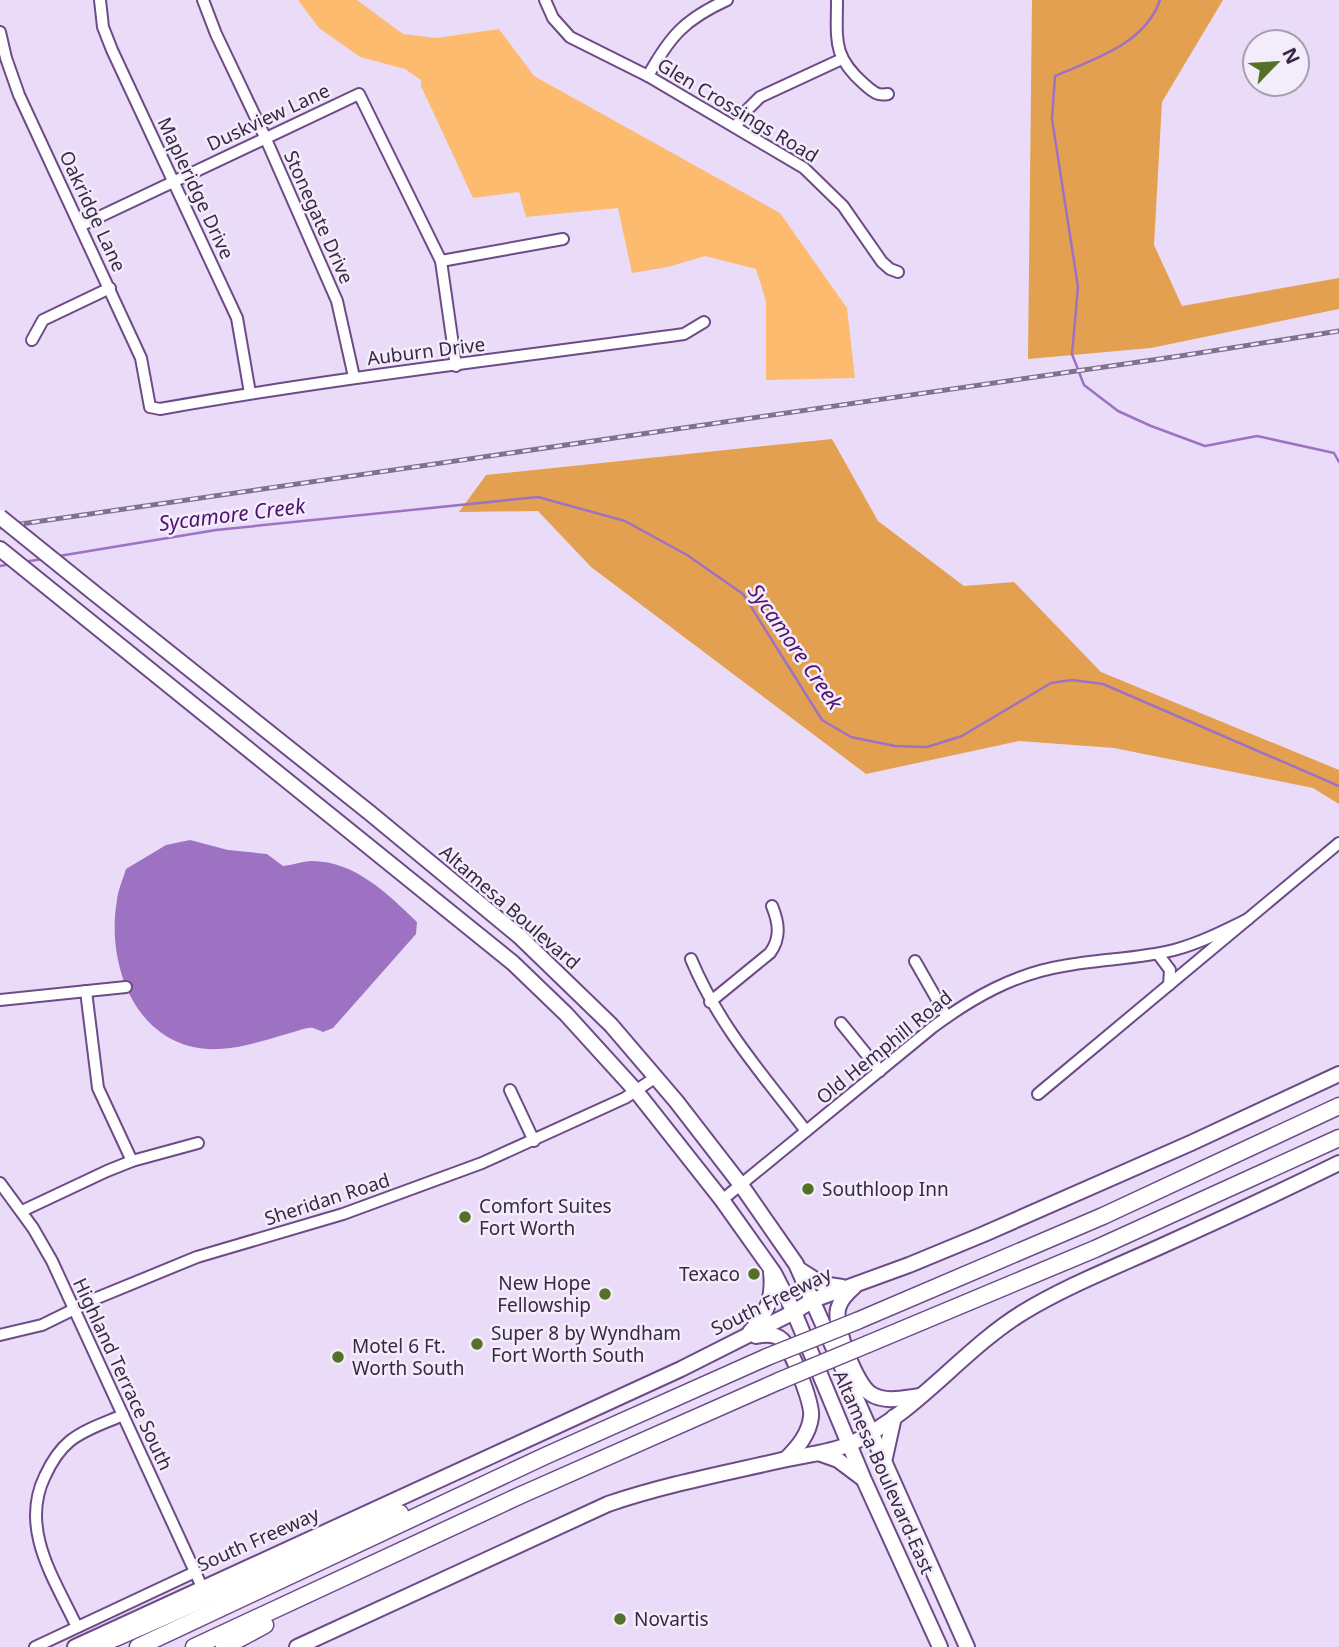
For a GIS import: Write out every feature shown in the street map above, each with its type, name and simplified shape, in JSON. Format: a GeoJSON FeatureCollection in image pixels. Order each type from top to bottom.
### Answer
{"type":"FeatureCollection","features":[{"type":"Feature","properties":{"kind":"highway"},"geometry":{"type":"LineString","coordinates":[[138,1647],[545,1456],[767,1357],[1092,1222],[1339,1106]]}},
{"type":"Feature","properties":{"kind":"highway"},"geometry":{"type":"LineString","coordinates":[[194,1647],[779,1381],[1095,1249],[1339,1138]]}},
{"type":"Feature","properties":{"kind":"highway"},"geometry":{"type":"LineString","coordinates":[[94,1647],[184,1610],[320,1546],[429,1502],[527,1456],[545,1456]]}},
{"type":"Feature","properties":{"kind":"highway"},"geometry":{"type":"LineString","coordinates":[[224,1647],[416,1544]]}},
{"type":"Feature","properties":{"kind":"main road","name":"Altamesa Boulevard"},"geometry":{"type":"LineString","coordinates":[[0,517],[370,813],[519,936],[611,1025],[656,1077],[741,1185],[798,1268],[870,1433]]}},
{"type":"Feature","properties":{"kind":"main road","name":"Altamesa Boulevard"},"geometry":{"type":"LineString","coordinates":[[0,549],[63,597],[513,963],[575,1023],[636,1091],[722,1200],[771,1268],[794,1312]]}},
{"type":"Feature","properties":{"kind":"main road","name":"South Freeway"},"geometry":{"type":"LineString","coordinates":[[75,1647],[744,1338],[813,1300],[984,1234],[1339,1074]]}},
{"type":"Feature","properties":{"kind":"main road"},"geometry":{"type":"LineString","coordinates":[[297,1647],[608,1504],[652,1489],[786,1459],[821,1454],[849,1444],[870,1433],[922,1396],[993,1333],[1020,1314],[1055,1294],[1223,1219],[1339,1163]]}},
{"type":"Feature","properties":{"kind":"main road"},"geometry":{"type":"LineString","coordinates":[[744,1338],[764,1316],[769,1306],[772,1291],[771,1268]]}},
{"type":"Feature","properties":{"kind":"main road"},"geometry":{"type":"LineString","coordinates":[[798,1268],[822,1284],[846,1287]]}},
{"type":"Feature","properties":{"kind":"main road"},"geometry":{"type":"LineString","coordinates":[[867,1279],[847,1294],[837,1311],[837,1320],[857,1378],[869,1393],[877,1398],[888,1400],[922,1396]]}},
{"type":"Feature","properties":{"kind":"main road","name":"Altamesa Boulevard East"},"geometry":{"type":"LineString","coordinates":[[794,1312],[864,1480],[940,1647]]}},
{"type":"Feature","properties":{"kind":"main road"},"geometry":{"type":"LineString","coordinates":[[744,1338],[765,1334],[784,1341],[808,1394],[811,1415],[808,1428],[796,1449],[786,1459]]}},
{"type":"Feature","properties":{"kind":"main road"},"geometry":{"type":"LineString","coordinates":[[884,1464],[894,1417]]}},
{"type":"Feature","properties":{"kind":"main road","name":"Altamesa Boulevard East"},"geometry":{"type":"LineString","coordinates":[[870,1433],[967,1647]]}},
{"type":"Feature","properties":{"kind":"main road"},"geometry":{"type":"LineString","coordinates":[[821,1454],[838,1460],[864,1480]]}},
{"type":"Feature","properties":{"kind":"main road"},"geometry":{"type":"LineString","coordinates":[[911,1583],[933,1573]]}},
{"type":"Feature","properties":{"kind":"street","name":"Mapleridge Drive"},"geometry":{"type":"LineString","coordinates":[[100,0],[103,27],[112,50],[237,318],[250,393]]}},
{"type":"Feature","properties":{"kind":"street","name":"Stonegate Drive"},"geometry":{"type":"LineString","coordinates":[[204,0],[216,34],[337,300],[354,377]]}},
{"type":"Feature","properties":{"kind":"street","name":"Glen Crossings Road"},"geometry":{"type":"LineString","coordinates":[[545,0],[553,18],[570,37],[648,76],[804,168],[843,206],[882,262],[890,269],[898,271]]}},
{"type":"Feature","properties":{"kind":"street"},"geometry":{"type":"LineString","coordinates":[[648,76],[662,50],[682,25],[727,0]]}},
{"type":"Feature","properties":{"kind":"street"},"geometry":{"type":"LineString","coordinates":[[836,0],[837,39],[842,59],[851,72],[875,94],[888,94]]}},
{"type":"Feature","properties":{"kind":"street","name":"Oakridge Lane"},"geometry":{"type":"LineString","coordinates":[[0,32],[19,95],[141,358],[150,407]]}},
{"type":"Feature","properties":{"kind":"street"},"geometry":{"type":"LineString","coordinates":[[736,127],[760,97],[842,59]]}},
{"type":"Feature","properties":{"kind":"street","name":"Duskview Lane"},"geometry":{"type":"LineString","coordinates":[[80,226],[359,94],[441,261],[456,366]]}},
{"type":"Feature","properties":{"kind":"street"},"geometry":{"type":"LineString","coordinates":[[441,261],[563,239]]}},
{"type":"Feature","properties":{"kind":"street"},"geometry":{"type":"LineString","coordinates":[[32,340],[43,320],[110,288]]}},
{"type":"Feature","properties":{"kind":"street","name":"Auburn Drive"},"geometry":{"type":"LineString","coordinates":[[150,407],[160,409],[354,377],[456,366],[684,334],[704,322]]}},
{"type":"Feature","properties":{"kind":"street","name":"Old Hemphill Road"},"geometry":{"type":"LineString","coordinates":[[1038,1094],[1339,843]]}},
{"type":"Feature","properties":{"kind":"street"},"geometry":{"type":"LineString","coordinates":[[710,1002],[774,948],[778,928],[772,906]]}},
{"type":"Feature","properties":{"kind":"street","name":"Old Hemphill Road"},"geometry":{"type":"LineString","coordinates":[[722,1200],[947,1017],[993,988],[1035,972],[1062,966],[1158,954],[1202,941],[1248,919]]}},
{"type":"Feature","properties":{"kind":"street"},"geometry":{"type":"LineString","coordinates":[[1158,954],[1170,970],[1168,985]]}},
{"type":"Feature","properties":{"kind":"street"},"geometry":{"type":"LineString","coordinates":[[691,960],[710,1002],[729,1031],[806,1131]]}},
{"type":"Feature","properties":{"kind":"street"},"geometry":{"type":"LineString","coordinates":[[915,961],[947,1017]]}},
{"type":"Feature","properties":{"kind":"street"},"geometry":{"type":"LineString","coordinates":[[0,1000],[126,987]]}},
{"type":"Feature","properties":{"kind":"street"},"geometry":{"type":"LineString","coordinates":[[86,991],[98,1088],[132,1161]]}},
{"type":"Feature","properties":{"kind":"street"},"geometry":{"type":"LineString","coordinates":[[841,1023],[880,1071]]}},
{"type":"Feature","properties":{"kind":"street","name":"Sheridan Road"},"geometry":{"type":"LineString","coordinates":[[0,1335],[42,1325],[131,1283],[197,1257],[343,1213],[482,1163],[636,1091],[656,1077]]}},
{"type":"Feature","properties":{"kind":"street"},"geometry":{"type":"LineString","coordinates":[[510,1090],[534,1141]]}},
{"type":"Feature","properties":{"kind":"street"},"geometry":{"type":"LineString","coordinates":[[22,1211],[132,1161],[198,1143]]}},
{"type":"Feature","properties":{"kind":"street","name":"Highland Terrace South"},"geometry":{"type":"LineString","coordinates":[[0,1183],[22,1211],[52,1261],[202,1587]]}},
{"type":"Feature","properties":{"kind":"street"},"geometry":{"type":"LineString","coordinates":[[77,1627],[38,1541],[35,1514],[37,1496],[48,1469],[68,1443],[81,1434],[123,1415]]}},
{"type":"Feature","properties":{"kind":"street"},"geometry":{"type":"LineString","coordinates":[[35,1647],[195,1572]]}},
{"type":"Feature","properties":{"kind":"shaded area"},"geometry":{"type":"Polygon","coordinates":[[[298,0],[357,0],[403,34],[436,38],[499,29],[534,76],[780,213],[847,308],[855,378],[766,380],[766,301],[756,269],[705,256],[668,267],[632,273],[618,208],[526,217],[519,192],[473,198],[421,86],[421,80],[405,69],[360,57],[319,28],[298,0]]]}},
{"type":"Feature","properties":{"kind":"shaded area"},"geometry":{"type":"Polygon","coordinates":[[[1032,0],[1223,0],[1162,102],[1154,245],[1182,306],[1339,278],[1339,309],[1151,348],[1028,359],[1032,0]]]}},
{"type":"Feature","properties":{"kind":"shaded area"},"geometry":{"type":"Polygon","coordinates":[[[832,439],[878,521],[964,586],[1014,582],[1101,672],[1339,770],[1339,804],[1313,788],[1114,748],[1019,741],[866,774],[591,567],[538,511],[459,512],[486,475],[832,439]]]}},
{"type":"Feature","properties":{"kind":"shaded area"},"geometry":{"type":"Polygon","coordinates":[[[190,840],[228,850],[267,854],[283,866],[310,861],[326,862],[356,872],[382,890],[417,922],[416,934],[333,1028],[323,1032],[307,1028],[245,1045],[219,1049],[191,1047],[168,1037],[148,1022],[134,1002],[123,978],[117,953],[115,926],[119,888],[126,869],[166,845],[190,840]]]}},
{"type":"Feature","properties":{"kind":"waterway"},"geometry":{"type":"LineString","coordinates":[[1160,0],[1153,15],[1130,39],[1101,56],[1055,76],[1052,119],[1078,287],[1072,354],[1084,385],[1118,411],[1205,446],[1257,436],[1334,453],[1339,462]]}},
{"type":"Feature","properties":{"kind":"waterway","name":"Sycamore Creek"},"geometry":{"type":"LineString","coordinates":[[59,556],[216,530],[538,497],[625,521],[687,555],[743,594],[822,720],[851,737],[895,746],[927,747],[962,736],[1051,683],[1072,680],[1103,684],[1339,786]]}},
{"type":"Feature","properties":{"kind":"waterway","name":"Sycamore Creek"},"geometry":{"type":"LineString","coordinates":[[24,562],[42,559]]}},
{"type":"Feature","properties":{"kind":"waterway","name":"Sycamore Creek"},"geometry":{"type":"LineString","coordinates":[[0,566],[11,564]]}},
{"type":"Feature","properties":{"kind":"railway"},"geometry":{"type":"LineString","coordinates":[[0,527],[1339,331]]}},
{"type":"Feature","properties":{"kind":"place","name":"Southloop Inn"},"geometry":{"type":"Point","coordinates":[808,1189]}},
{"type":"Feature","properties":{"kind":"place","name":"Comfort Suites Fort Worth"},"geometry":{"type":"Point","coordinates":[465,1217]}},
{"type":"Feature","properties":{"kind":"place","name":"Texaco"},"geometry":{"type":"Point","coordinates":[754,1274]}},
{"type":"Feature","properties":{"kind":"place","name":"New Hope Fellowship"},"geometry":{"type":"Point","coordinates":[605,1294]}},
{"type":"Feature","properties":{"kind":"place","name":"Super 8 by Wyndham Fort Worth South"},"geometry":{"type":"Point","coordinates":[477,1344]}},
{"type":"Feature","properties":{"kind":"place","name":"Motel 6 Ft. Worth South"},"geometry":{"type":"Point","coordinates":[338,1357]}},
{"type":"Feature","properties":{"kind":"place","name":"Novartis"},"geometry":{"type":"Point","coordinates":[620,1619]}}]}
